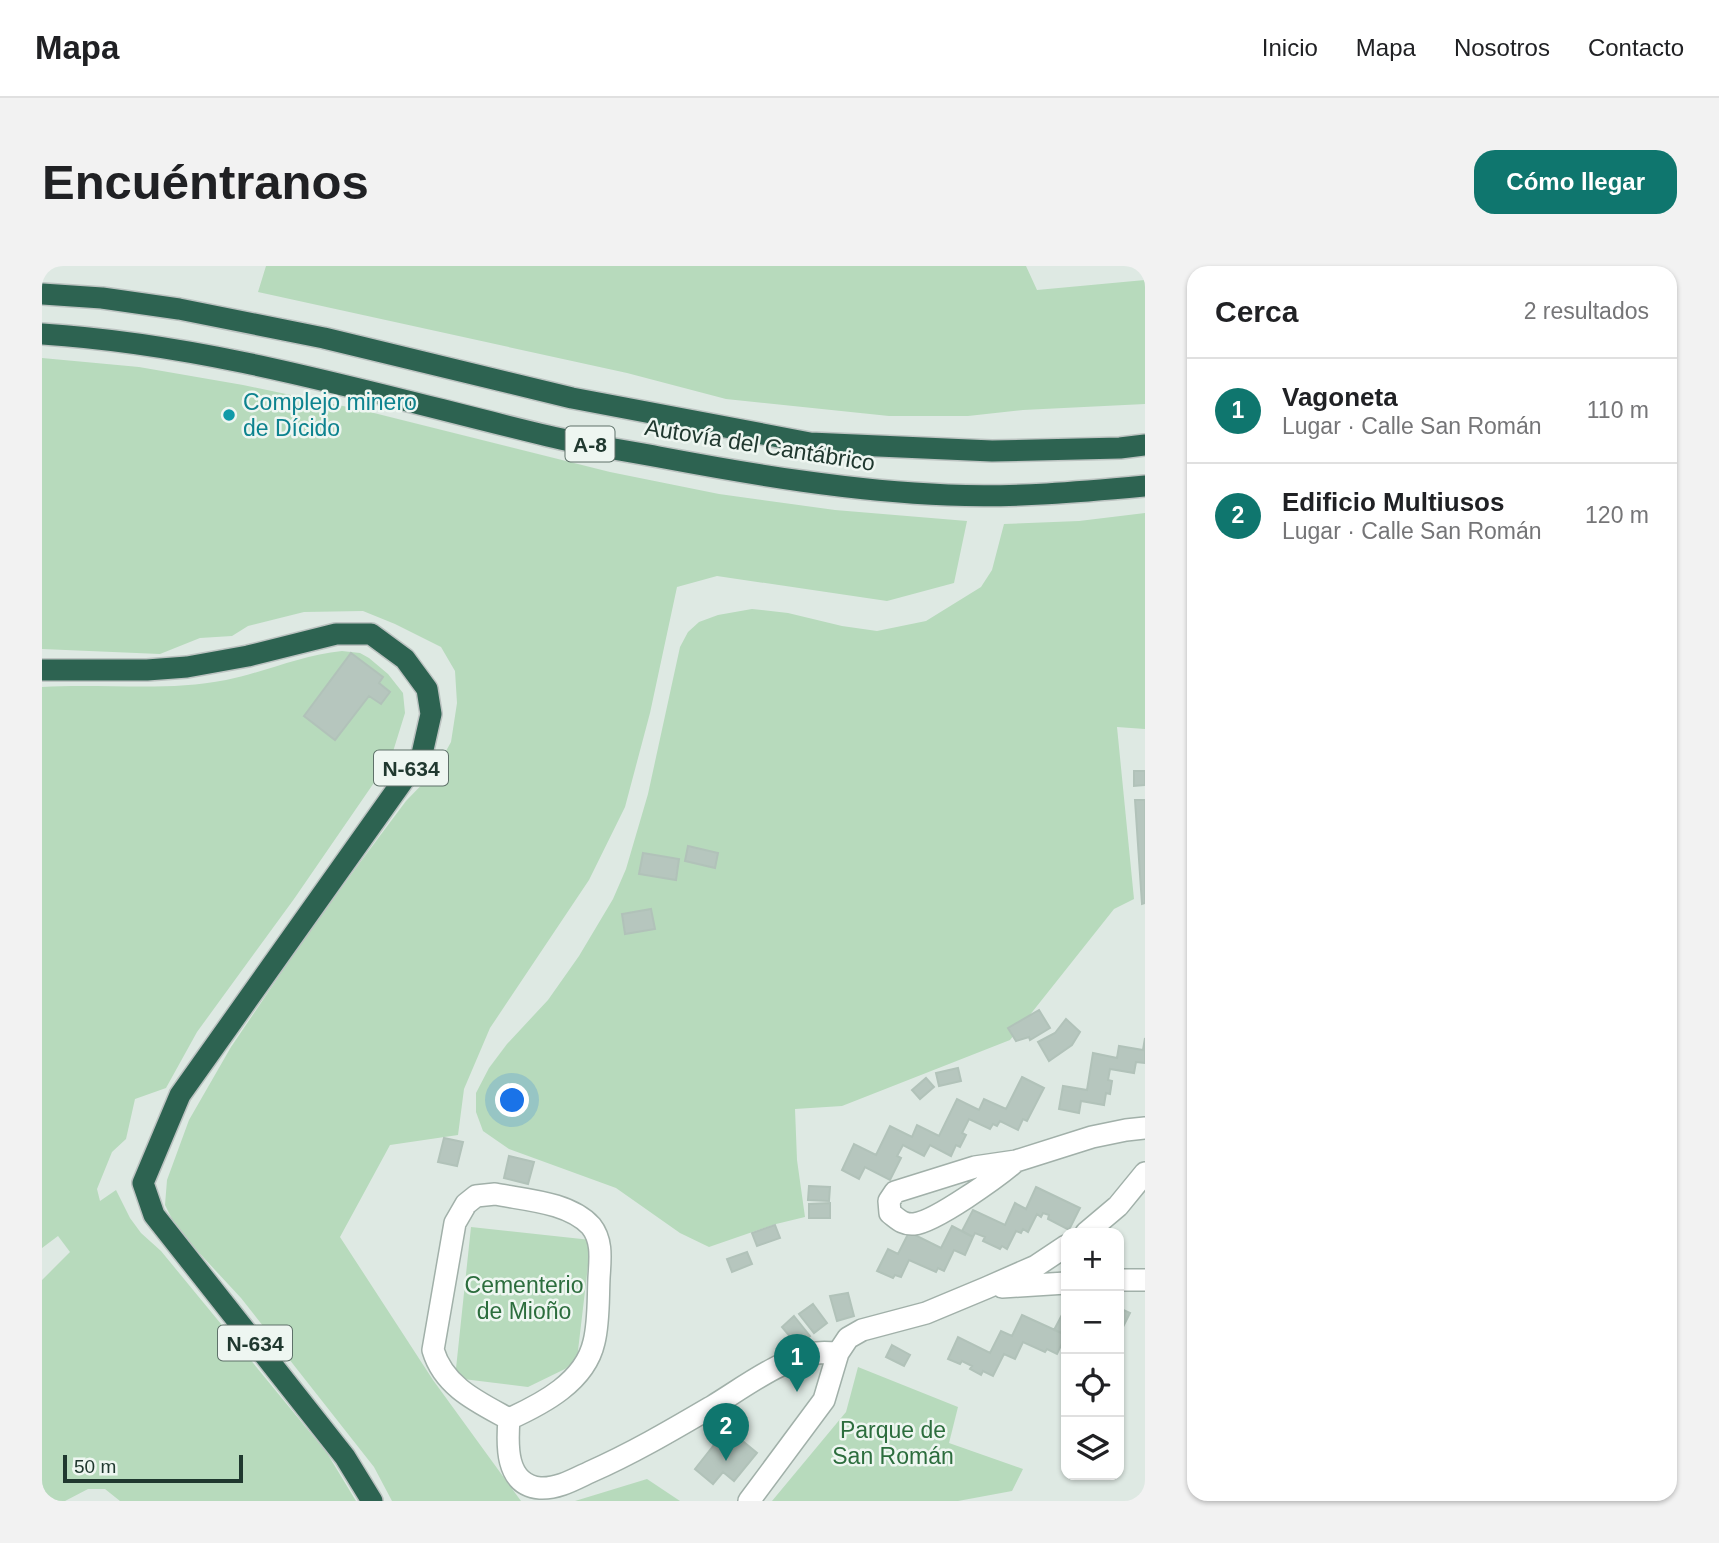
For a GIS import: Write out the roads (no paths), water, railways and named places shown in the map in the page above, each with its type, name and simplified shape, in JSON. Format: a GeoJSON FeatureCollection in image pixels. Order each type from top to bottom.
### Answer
{"type":"FeatureCollection","features":[{"type":"Feature","properties":{"kind":"highway","name":"Autovía del Cantábrico"},"geometry":{"type":"LineString","coordinates":[[42,294],[102,298],[179,309],[324,338],[572,398],[810,443],[992,451],[1145,445]]}},
{"type":"Feature","properties":{"kind":"highway","name":"Autovía del Cantábrico"},"geometry":{"type":"LineString","coordinates":[[42,334],[195,352],[381,393],[551,437],[804,482],[870,490],[952,495],[1070,492],[1145,486]]}},
{"type":"Feature","properties":{"kind":"highway","name":"N-634"},"geometry":{"type":"LineString","coordinates":[[42,670],[147,670],[187,667],[248,656],[335,634],[371,634],[405,659],[427,690],[431,714],[422,754],[180,1095],[143,1183],[154,1215],[345,1457],[372,1501]]}},
{"type":"Feature","properties":{"kind":"street"},"geometry":{"type":"LineString","coordinates":[[1016,1161],[997,1177],[915,1224],[902,1223],[890,1213],[889,1201],[895,1192],[975,1167],[1016,1161],[1092,1137],[1126,1129],[1145,1128]]}},
{"type":"Feature","properties":{"kind":"street"},"geometry":{"type":"LineString","coordinates":[[1092,1228],[1118,1206],[1145,1173]]}},
{"type":"Feature","properties":{"kind":"street"},"geometry":{"type":"LineString","coordinates":[[495,1194],[562,1208],[583,1219],[592,1228],[601,1246],[594,1343],[585,1366],[540,1405],[509,1419],[451,1383],[438,1365],[433,1350],[455,1223],[466,1204],[476,1196],[495,1194]]}},
{"type":"Feature","properties":{"kind":"street"},"geometry":{"type":"LineString","coordinates":[[749,1501],[824,1399],[838,1353],[848,1338],[862,1330],[926,1313],[1036,1266],[1061,1250]]}},
{"type":"Feature","properties":{"kind":"street"},"geometry":{"type":"LineString","coordinates":[[1124,1280],[1145,1280]]}},
{"type":"Feature","properties":{"kind":"street"},"geometry":{"type":"LineString","coordinates":[[986,1288],[1061,1283]]}},
{"type":"Feature","properties":{"kind":"street"},"geometry":{"type":"LineString","coordinates":[[509,1419],[507,1447],[510,1464],[526,1484],[539,1488],[555,1487],[628,1455],[778,1368],[816,1353],[838,1353]]}},
{"type":"Feature","properties":{"kind":"place","name":"Complejo minero de Dícido"},"geometry":{"type":"Point","coordinates":[229,415]}},
{"type":"Feature","properties":{"kind":"place","name":"Vagoneta"},"geometry":{"type":"Point","coordinates":[797,1392]}},
{"type":"Feature","properties":{"kind":"place","name":"Edificio Multiusos"},"geometry":{"type":"Point","coordinates":[726,1461]}},
{"type":"Feature","properties":{"kind":"park label","name":"Cementerio de Mioño"},"geometry":{"type":"Point","coordinates":[524,1298]}},
{"type":"Feature","properties":{"kind":"park label","name":"Parque de San Román"},"geometry":{"type":"Point","coordinates":[893,1443]}}]}
